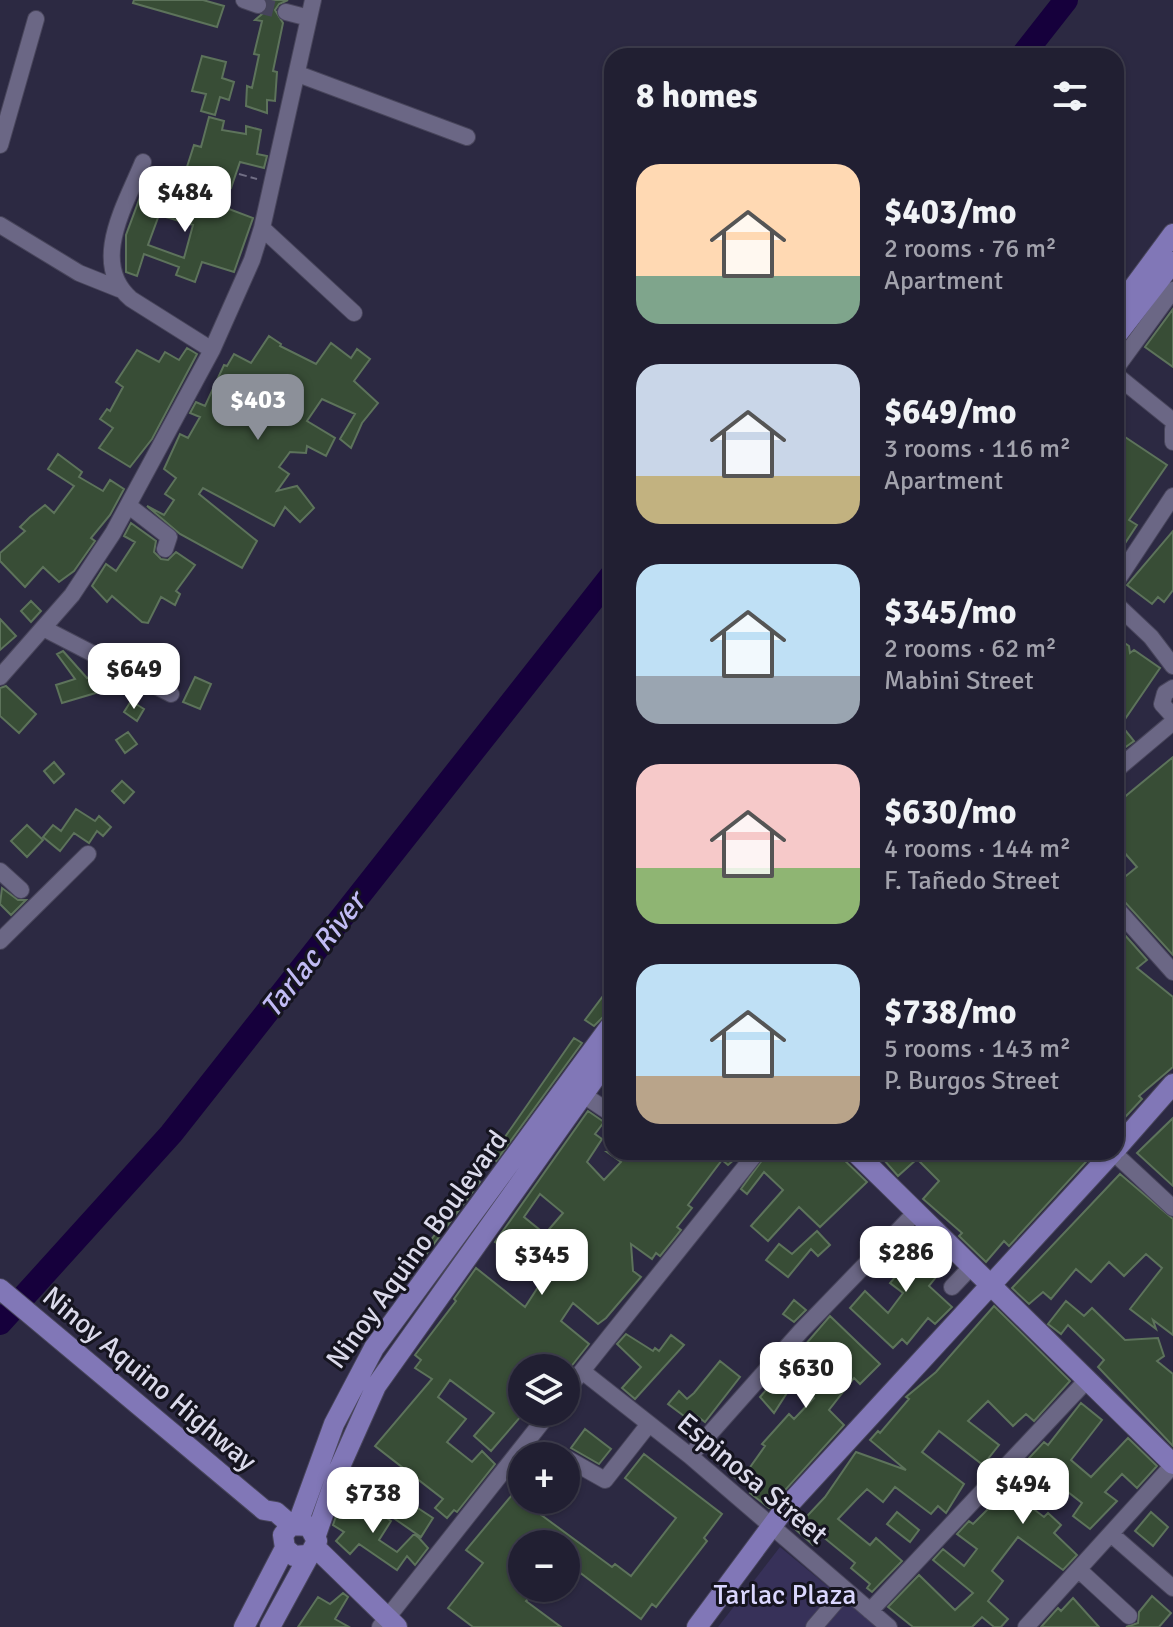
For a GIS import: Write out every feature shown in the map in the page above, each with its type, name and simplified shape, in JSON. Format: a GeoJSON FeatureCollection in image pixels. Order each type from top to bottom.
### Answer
{"type":"FeatureCollection","features":[{"type":"Feature","properties":{"kind":"main road"},"geometry":{"type":"LineString","coordinates":[[1124,300],[1173,234]]}},
{"type":"Feature","properties":{"kind":"main road"},"geometry":{"type":"LineString","coordinates":[[1124,326],[1173,262]]}},
{"type":"Feature","properties":{"kind":"main road","name":"Ninoy Aquino Boulevard"},"geometry":{"type":"LineString","coordinates":[[270,1627],[313,1546],[355,1427],[376,1386],[480,1251],[604,1039]]}},
{"type":"Feature","properties":{"kind":"main road","name":"Ninoy Aquino Boulevard"},"geometry":{"type":"LineString","coordinates":[[244,1627],[289,1534],[343,1403],[374,1348],[576,1090],[604,1062]]}},
{"type":"Feature","properties":{"kind":"main road"},"geometry":{"type":"LineString","coordinates":[[1124,1140],[1173,1084]]}},
{"type":"Feature","properties":{"kind":"main road"},"geometry":{"type":"LineString","coordinates":[[863,1160],[1173,1464]]}},
{"type":"Feature","properties":{"kind":"main road"},"geometry":{"type":"LineString","coordinates":[[697,1627],[771,1527],[990,1283],[1106,1160]]}},
{"type":"Feature","properties":{"kind":"main road","name":"Ninoy Aquino Highway"},"geometry":{"type":"LineString","coordinates":[[0,1289],[261,1508],[267,1521],[289,1534]]}},
{"type":"Feature","properties":{"kind":"main road"},"geometry":{"type":"LineString","coordinates":[[313,1546],[294,1556],[289,1534],[309,1526],[313,1546],[346,1576],[389,1624]]}},
{"type":"Feature","properties":{"kind":"main road"},"geometry":{"type":"LineString","coordinates":[[264,1588],[296,1577],[327,1572],[346,1576]]}},
{"type":"Feature","properties":{"kind":"street"},"geometry":{"type":"LineString","coordinates":[[0,677],[94,565],[212,350],[252,260],[262,228],[313,0]]}},
{"type":"Feature","properties":{"kind":"street"},"geometry":{"type":"LineString","coordinates":[[286,12],[309,18]]}},
{"type":"Feature","properties":{"kind":"street"},"geometry":{"type":"LineString","coordinates":[[0,145],[36,19]]}},
{"type":"Feature","properties":{"kind":"street"},"geometry":{"type":"LineString","coordinates":[[298,74],[467,137]]}},
{"type":"Feature","properties":{"kind":"street"},"geometry":{"type":"LineString","coordinates":[[119,289],[111,274],[114,236],[143,162]]}},
{"type":"Feature","properties":{"kind":"street"},"geometry":{"type":"LineString","coordinates":[[0,225],[79,273],[119,289],[154,316],[212,350]]}},
{"type":"Feature","properties":{"kind":"street"},"geometry":{"type":"LineString","coordinates":[[262,228],[354,313]]}},
{"type":"Feature","properties":{"kind":"street"},"geometry":{"type":"LineString","coordinates":[[1124,357],[1173,290]]}},
{"type":"Feature","properties":{"kind":"street"},"geometry":{"type":"LineString","coordinates":[[1124,381],[1173,421]]}},
{"type":"Feature","properties":{"kind":"street"},"geometry":{"type":"LineString","coordinates":[[1173,429],[1173,442]]}},
{"type":"Feature","properties":{"kind":"street"},"geometry":{"type":"LineString","coordinates":[[1124,570],[1173,496]]}},
{"type":"Feature","properties":{"kind":"street"},"geometry":{"type":"LineString","coordinates":[[129,506],[169,537],[165,549]]}},
{"type":"Feature","properties":{"kind":"street"},"geometry":{"type":"LineString","coordinates":[[1124,612],[1151,637],[1173,666]]}},
{"type":"Feature","properties":{"kind":"street"},"geometry":{"type":"LineString","coordinates":[[43,628],[171,694]]}},
{"type":"Feature","properties":{"kind":"street"},"geometry":{"type":"LineString","coordinates":[[1124,763],[1173,719],[1162,704],[1165,693],[1173,688]]}},
{"type":"Feature","properties":{"kind":"street"},"geometry":{"type":"LineString","coordinates":[[0,941],[88,854]]}},
{"type":"Feature","properties":{"kind":"street"},"geometry":{"type":"LineString","coordinates":[[0,871],[21,890]]}},
{"type":"Feature","properties":{"kind":"street"},"geometry":{"type":"LineString","coordinates":[[1124,917],[1173,972]]}},
{"type":"Feature","properties":{"kind":"street"},"geometry":{"type":"LineString","coordinates":[[576,1090],[604,1109]]}},
{"type":"Feature","properties":{"kind":"street"},"geometry":{"type":"LineString","coordinates":[[580,1374],[751,1160]]}},
{"type":"Feature","properties":{"kind":"street"},"geometry":{"type":"LineString","coordinates":[[1123,1160],[1173,1208]]}},
{"type":"Feature","properties":{"kind":"street"},"geometry":{"type":"LineString","coordinates":[[690,1456],[801,1331],[917,1211]]}},
{"type":"Feature","properties":{"kind":"street"},"geometry":{"type":"LineString","coordinates":[[952,1287],[972,1266]]}},
{"type":"Feature","properties":{"kind":"street","name":"Espinosa Street"},"geometry":{"type":"LineString","coordinates":[[582,1371],[690,1456],[889,1627]]}},
{"type":"Feature","properties":{"kind":"street"},"geometry":{"type":"LineString","coordinates":[[870,1611],[1087,1380]]}},
{"type":"Feature","properties":{"kind":"street"},"geometry":{"type":"LineString","coordinates":[[580,1466],[605,1480],[649,1424]]}},
{"type":"Feature","properties":{"kind":"street"},"geometry":{"type":"LineString","coordinates":[[389,1624],[539,1426]]}},
{"type":"Feature","properties":{"kind":"street"},"geometry":{"type":"LineString","coordinates":[[1026,1627],[1173,1464]]}},
{"type":"Feature","properties":{"kind":"street"},"geometry":{"type":"LineString","coordinates":[[1111,1534],[1173,1588]]}},
{"type":"Feature","properties":{"kind":"street"},"geometry":{"type":"LineString","coordinates":[[1079,1570],[1129,1616]]}},
{"type":"Feature","properties":{"kind":"street"},"geometry":{"type":"LineString","coordinates":[[814,1627],[845,1591]]}},
{"type":"Feature","properties":{"kind":"green space","name":"Tarlac Plaza"},"geometry":{"type":"Polygon","coordinates":[[[780,1547],[877,1627],[718,1627],[780,1547]]]}},
{"type":"Feature","properties":{"kind":"building"},"geometry":{"type":"Polygon","coordinates":[[[134,0],[203,0],[224,6],[217,27],[133,3],[134,0]]]}},
{"type":"Feature","properties":{"kind":"building"},"geometry":{"type":"Polygon","coordinates":[[[268,0],[288,0],[275,10],[283,23],[273,71],[277,72],[275,101],[267,100],[267,113],[246,106],[247,86],[252,88],[259,55],[254,54],[262,21],[255,20],[268,9],[268,0]]]}},
{"type":"Feature","properties":{"kind":"building"},"geometry":{"type":"Polygon","coordinates":[[[202,56],[226,62],[222,78],[234,82],[229,100],[220,97],[215,115],[201,111],[206,94],[192,91],[202,56]]]}},
{"type":"Feature","properties":{"kind":"building"},"geometry":{"type":"Polygon","coordinates":[[[209,117],[224,121],[222,130],[246,134],[246,126],[261,130],[257,154],[267,156],[264,168],[240,162],[231,188],[185,173],[194,145],[201,147],[209,117]]]}},
{"type":"Feature","properties":{"kind":"building"},"geometry":{"type":"Polygon","coordinates":[[[176,189],[253,218],[234,272],[202,262],[195,282],[176,275],[179,267],[144,254],[137,276],[126,272],[126,235],[142,192],[171,203],[176,189]],[[159,215],[148,245],[184,258],[193,225],[159,215]]]}},
{"type":"Feature","properties":{"kind":"building"},"geometry":{"type":"Polygon","coordinates":[[[1173,309],[1173,367],[1145,347],[1173,309]]]}},
{"type":"Feature","properties":{"kind":"building"},"geometry":{"type":"Polygon","coordinates":[[[269,336],[280,346],[316,364],[331,343],[351,358],[357,349],[370,359],[354,381],[378,403],[362,423],[351,448],[340,439],[355,414],[322,399],[307,421],[335,438],[326,456],[307,446],[306,453],[290,452],[279,467],[289,474],[277,491],[297,486],[314,508],[300,522],[285,507],[274,526],[203,488],[199,494],[257,541],[242,568],[180,534],[147,506],[164,515],[174,500],[165,494],[176,478],[164,469],[180,434],[188,438],[200,417],[190,413],[196,402],[205,406],[224,365],[227,366],[234,354],[251,363],[269,336]]]}},
{"type":"Feature","properties":{"kind":"building"},"geometry":{"type":"Polygon","coordinates":[[[187,348],[197,354],[152,439],[130,467],[99,448],[113,428],[100,419],[107,409],[110,411],[123,387],[116,382],[137,350],[159,362],[165,352],[179,360],[187,348]]]}},
{"type":"Feature","properties":{"kind":"building"},"geometry":{"type":"Polygon","coordinates":[[[1124,436],[1167,465],[1129,520],[1137,525],[1124,545],[1124,436]]]}},
{"type":"Feature","properties":{"kind":"building"},"geometry":{"type":"Polygon","coordinates":[[[58,454],[82,472],[79,477],[103,491],[110,480],[124,489],[110,515],[91,538],[95,541],[74,571],[59,582],[43,567],[25,587],[0,561],[0,553],[25,531],[20,527],[45,505],[54,513],[74,486],[48,469],[58,454]]]}},
{"type":"Feature","properties":{"kind":"building"},"geometry":{"type":"Polygon","coordinates":[[[131,523],[156,541],[154,552],[161,559],[168,560],[176,552],[195,565],[176,591],[180,594],[175,605],[161,597],[148,623],[142,622],[112,596],[107,602],[92,586],[106,564],[116,571],[135,542],[124,536],[131,523]]]}},
{"type":"Feature","properties":{"kind":"building"},"geometry":{"type":"Polygon","coordinates":[[[1173,531],[1173,590],[1164,602],[1158,597],[1152,604],[1127,585],[1173,531]]]}},
{"type":"Feature","properties":{"kind":"building"},"geometry":{"type":"Polygon","coordinates":[[[31,601],[41,611],[31,622],[21,611],[31,601]]]}},
{"type":"Feature","properties":{"kind":"building"},"geometry":{"type":"Polygon","coordinates":[[[0,619],[16,636],[0,650],[0,619]]]}},
{"type":"Feature","properties":{"kind":"building"},"geometry":{"type":"Polygon","coordinates":[[[1124,643],[1129,646],[1130,653],[1134,650],[1160,668],[1124,721],[1124,643]]]}},
{"type":"Feature","properties":{"kind":"building"},"geometry":{"type":"Polygon","coordinates":[[[63,651],[87,678],[94,676],[99,692],[62,703],[56,685],[75,679],[57,654],[63,651]]]}},
{"type":"Feature","properties":{"kind":"building"},"geometry":{"type":"Polygon","coordinates":[[[195,677],[211,684],[200,709],[183,702],[195,677]]]}},
{"type":"Feature","properties":{"kind":"building"},"geometry":{"type":"Polygon","coordinates":[[[6,686],[36,714],[19,733],[0,716],[0,688],[6,686]]]}},
{"type":"Feature","properties":{"kind":"building"},"geometry":{"type":"Polygon","coordinates":[[[131,701],[144,709],[137,721],[124,712],[131,701]]]}},
{"type":"Feature","properties":{"kind":"building"},"geometry":{"type":"Polygon","coordinates":[[[1124,729],[1134,741],[1124,748],[1124,729]]]}},
{"type":"Feature","properties":{"kind":"building"},"geometry":{"type":"Polygon","coordinates":[[[128,732],[137,744],[125,753],[116,740],[128,732]]]}},
{"type":"Feature","properties":{"kind":"building"},"geometry":{"type":"Polygon","coordinates":[[[1173,757],[1173,955],[1124,901],[1124,878],[1137,867],[1124,852],[1124,797],[1173,757]]]}},
{"type":"Feature","properties":{"kind":"building"},"geometry":{"type":"Polygon","coordinates":[[[54,762],[64,774],[54,783],[44,771],[54,762]]]}},
{"type":"Feature","properties":{"kind":"building"},"geometry":{"type":"Polygon","coordinates":[[[122,781],[134,792],[124,803],[112,791],[122,781]]]}},
{"type":"Feature","properties":{"kind":"building"},"geometry":{"type":"Polygon","coordinates":[[[76,809],[95,821],[99,816],[111,827],[103,836],[97,831],[89,843],[74,833],[60,851],[43,837],[53,825],[61,831],[76,809]]]}},
{"type":"Feature","properties":{"kind":"building"},"geometry":{"type":"Polygon","coordinates":[[[27,825],[43,840],[27,857],[11,841],[27,825]]]}},
{"type":"Feature","properties":{"kind":"building"},"geometry":{"type":"Polygon","coordinates":[[[2,888],[18,900],[26,900],[11,915],[0,904],[2,888]]]}},
{"type":"Feature","properties":{"kind":"building"},"geometry":{"type":"Polygon","coordinates":[[[1124,934],[1147,960],[1137,968],[1173,997],[1173,1067],[1139,1096],[1142,1099],[1124,1118],[1124,934]]]}},
{"type":"Feature","properties":{"kind":"building"},"geometry":{"type":"Polygon","coordinates":[[[604,995],[604,1016],[594,1026],[585,1020],[604,995]]]}},
{"type":"Feature","properties":{"kind":"building"},"geometry":{"type":"Polygon","coordinates":[[[574,1038],[582,1043],[496,1161],[491,1157],[574,1038]]]}},
{"type":"Feature","properties":{"kind":"building"},"geometry":{"type":"Polygon","coordinates":[[[588,1111],[604,1122],[595,1134],[602,1139],[587,1162],[604,1180],[621,1162],[618,1160],[722,1160],[688,1205],[692,1208],[677,1227],[681,1230],[660,1256],[656,1253],[652,1259],[631,1244],[633,1271],[641,1277],[606,1318],[598,1324],[573,1303],[561,1321],[589,1344],[580,1355],[508,1354],[508,1426],[513,1426],[491,1451],[474,1436],[494,1413],[450,1380],[438,1397],[466,1419],[447,1442],[472,1462],[482,1451],[495,1464],[457,1512],[454,1510],[447,1518],[435,1508],[443,1499],[375,1446],[432,1379],[415,1368],[421,1360],[415,1355],[456,1301],[454,1299],[476,1268],[525,1307],[542,1281],[500,1250],[502,1247],[495,1242],[588,1111]],[[540,1194],[524,1217],[545,1234],[563,1213],[540,1194]]]}},
{"type":"Feature","properties":{"kind":"building"},"geometry":{"type":"Polygon","coordinates":[[[1173,1118],[1173,1186],[1137,1153],[1173,1118]]]}},
{"type":"Feature","properties":{"kind":"building"},"geometry":{"type":"Polygon","coordinates":[[[762,1160],[844,1160],[867,1182],[820,1227],[799,1207],[768,1241],[751,1226],[783,1190],[764,1172],[747,1194],[741,1189],[762,1160]]]}},
{"type":"Feature","properties":{"kind":"building"},"geometry":{"type":"Polygon","coordinates":[[[884,1160],[916,1160],[898,1176],[884,1160]]]}},
{"type":"Feature","properties":{"kind":"building"},"geometry":{"type":"Polygon","coordinates":[[[918,1160],[1088,1160],[1009,1246],[1004,1241],[986,1262],[959,1236],[962,1233],[923,1199],[939,1181],[918,1160]]]}},
{"type":"Feature","properties":{"kind":"building"},"geometry":{"type":"Polygon","coordinates":[[[1120,1174],[1173,1219],[1173,1335],[1153,1320],[1156,1329],[1130,1309],[1162,1268],[1146,1254],[1124,1276],[1109,1262],[1091,1282],[1076,1269],[1051,1299],[1043,1292],[1029,1304],[1012,1288],[1120,1174]]]}},
{"type":"Feature","properties":{"kind":"building"},"geometry":{"type":"Polygon","coordinates":[[[476,1179],[480,1182],[392,1300],[425,1248],[476,1179]]]}},
{"type":"Feature","properties":{"kind":"building"},"geometry":{"type":"Polygon","coordinates":[[[817,1231],[830,1245],[818,1256],[811,1249],[788,1277],[766,1260],[779,1244],[792,1254],[817,1231]]]}},
{"type":"Feature","properties":{"kind":"building"},"geometry":{"type":"Polygon","coordinates":[[[911,1233],[938,1258],[948,1262],[929,1286],[952,1307],[935,1324],[928,1318],[907,1344],[902,1339],[893,1348],[850,1308],[865,1291],[888,1313],[903,1293],[890,1283],[896,1276],[881,1264],[911,1233]]]}},
{"type":"Feature","properties":{"kind":"building"},"geometry":{"type":"Polygon","coordinates":[[[794,1300],[806,1310],[794,1322],[783,1314],[794,1300]]]}},
{"type":"Feature","properties":{"kind":"building"},"geometry":{"type":"Polygon","coordinates":[[[1066,1301],[1084,1316],[1092,1308],[1125,1340],[1158,1338],[1164,1356],[1157,1361],[1173,1374],[1173,1446],[1098,1367],[1104,1360],[1068,1325],[1061,1334],[1048,1324],[1066,1301]]]}},
{"type":"Feature","properties":{"kind":"building"},"geometry":{"type":"Polygon","coordinates":[[[994,1306],[1070,1381],[1034,1421],[1026,1414],[1013,1426],[988,1401],[968,1421],[999,1445],[983,1465],[939,1431],[922,1452],[964,1484],[946,1513],[938,1506],[931,1514],[895,1487],[883,1502],[867,1489],[838,1519],[870,1545],[876,1538],[902,1561],[872,1592],[867,1588],[870,1584],[851,1568],[855,1563],[822,1536],[813,1545],[795,1529],[825,1497],[856,1452],[906,1470],[870,1440],[878,1431],[880,1433],[909,1399],[906,1397],[936,1372],[994,1306]]]}},
{"type":"Feature","properties":{"kind":"building"},"geometry":{"type":"Polygon","coordinates":[[[830,1316],[880,1364],[860,1384],[854,1378],[829,1410],[844,1425],[769,1508],[729,1473],[737,1462],[748,1470],[765,1446],[762,1444],[789,1414],[794,1419],[814,1398],[794,1382],[774,1413],[760,1397],[830,1316]]]}},
{"type":"Feature","properties":{"kind":"building"},"geometry":{"type":"Polygon","coordinates":[[[626,1334],[653,1351],[655,1348],[659,1351],[671,1335],[684,1345],[635,1399],[622,1388],[641,1367],[617,1344],[626,1334]]]}},
{"type":"Feature","properties":{"kind":"building"},"geometry":{"type":"Polygon","coordinates":[[[720,1361],[740,1377],[705,1422],[697,1416],[692,1422],[668,1404],[679,1391],[687,1399],[720,1361]]]}},
{"type":"Feature","properties":{"kind":"building"},"geometry":{"type":"Polygon","coordinates":[[[1081,1403],[1102,1420],[1071,1460],[1091,1477],[1128,1438],[1157,1466],[1137,1488],[1122,1474],[1105,1492],[1117,1501],[1090,1529],[1073,1516],[1082,1503],[1037,1468],[1015,1495],[1044,1517],[1048,1513],[1061,1525],[1054,1533],[1077,1555],[1063,1570],[1018,1537],[992,1571],[1003,1581],[988,1601],[1008,1619],[1001,1627],[994,1627],[982,1617],[972,1627],[913,1627],[888,1607],[919,1575],[955,1610],[973,1593],[933,1560],[943,1549],[964,1566],[977,1549],[957,1534],[969,1521],[973,1524],[994,1503],[990,1500],[1044,1442],[1048,1445],[1081,1403]]]}},
{"type":"Feature","properties":{"kind":"building"},"geometry":{"type":"Polygon","coordinates":[[[585,1429],[611,1449],[599,1464],[580,1453],[580,1442],[575,1442],[585,1429]]]}},
{"type":"Feature","properties":{"kind":"building"},"geometry":{"type":"Polygon","coordinates":[[[644,1454],[722,1514],[704,1538],[707,1541],[656,1607],[652,1604],[641,1619],[580,1573],[580,1543],[612,1567],[615,1564],[631,1576],[676,1518],[625,1478],[644,1454]]]}},
{"type":"Feature","properties":{"kind":"building"},"geometry":{"type":"Polygon","coordinates":[[[354,1496],[391,1521],[379,1540],[397,1552],[414,1534],[428,1548],[415,1565],[407,1556],[397,1570],[359,1544],[350,1554],[336,1541],[344,1532],[333,1525],[338,1510],[343,1512],[354,1496]]]}},
{"type":"Feature","properties":{"kind":"building"},"geometry":{"type":"Polygon","coordinates":[[[404,1499],[433,1518],[421,1537],[392,1517],[404,1499]]]}},
{"type":"Feature","properties":{"kind":"building"},"geometry":{"type":"Polygon","coordinates":[[[508,1500],[508,1514],[540,1514],[562,1530],[508,1530],[508,1602],[527,1602],[561,1627],[473,1627],[448,1608],[483,1563],[466,1550],[508,1500]]]}},
{"type":"Feature","properties":{"kind":"building"},"geometry":{"type":"Polygon","coordinates":[[[897,1512],[919,1530],[910,1542],[887,1524],[897,1512]]]}},
{"type":"Feature","properties":{"kind":"building"},"geometry":{"type":"Polygon","coordinates":[[[1151,1512],[1168,1527],[1153,1546],[1135,1531],[1151,1512]]]}},
{"type":"Feature","properties":{"kind":"building"},"geometry":{"type":"Polygon","coordinates":[[[343,1593],[348,1597],[335,1619],[349,1627],[298,1627],[318,1597],[330,1604],[343,1593]]]}},
{"type":"Feature","properties":{"kind":"building"},"geometry":{"type":"Polygon","coordinates":[[[1152,1596],[1171,1613],[1159,1627],[1126,1627],[1138,1623],[1139,1612],[1152,1596]]]}},
{"type":"Feature","properties":{"kind":"building"},"geometry":{"type":"Polygon","coordinates":[[[1073,1598],[1099,1627],[1041,1627],[1058,1608],[1061,1611],[1073,1598]]]}},
{"type":"Feature","properties":{"kind":"waterway","name":"Tarlac River"},"geometry":{"type":"LineString","coordinates":[[1028,48],[1066,0]]}},
{"type":"Feature","properties":{"kind":"waterway","name":"Tarlac River"},"geometry":{"type":"LineString","coordinates":[[0,1323],[171,1134],[604,585]]}},
{"type":"Feature","properties":{"kind":"tunnel"},"geometry":{"type":"LineString","coordinates":[[258,5],[286,12]]}}]}
